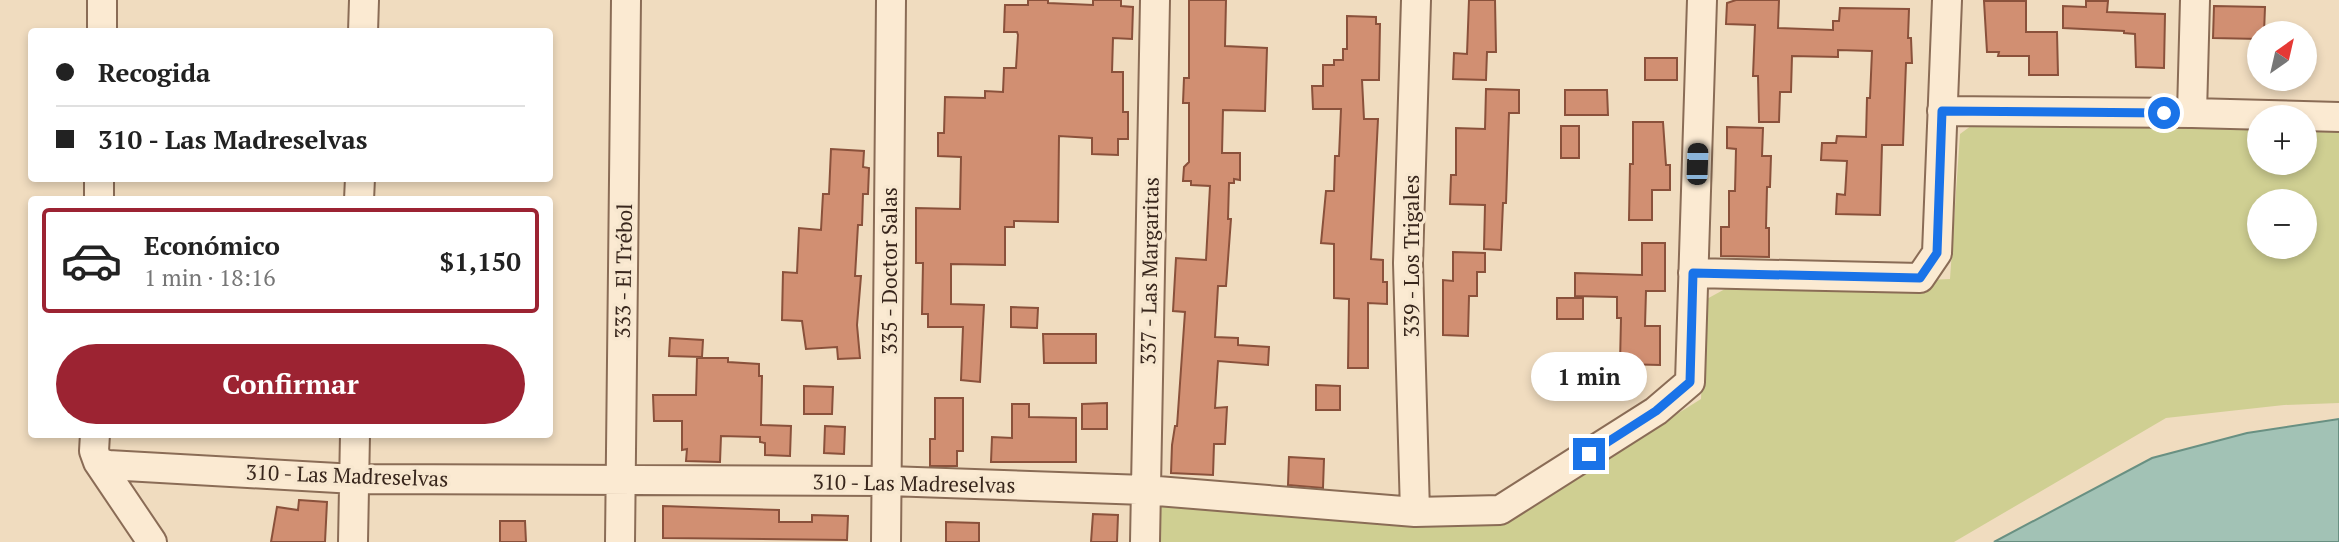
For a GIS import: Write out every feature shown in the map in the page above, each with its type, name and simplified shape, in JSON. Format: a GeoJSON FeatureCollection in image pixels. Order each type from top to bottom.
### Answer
{"type":"FeatureCollection","features":[{"type":"Feature","properties":{"kind":"street"},"geometry":{"type":"LineString","coordinates":[[102,0],[102,28]]}},
{"type":"Feature","properties":{"kind":"street"},"geometry":{"type":"LineString","coordinates":[[363,0],[363,28]]}},
{"type":"Feature","properties":{"kind":"street","name":"333 - El Trébol"},"geometry":{"type":"LineString","coordinates":[[620,542],[626,0]]}},
{"type":"Feature","properties":{"kind":"street","name":"335 - Doctor Salas"},"geometry":{"type":"LineString","coordinates":[[886,542],[891,0]]}},
{"type":"Feature","properties":{"kind":"street","name":"337 - Las Margaritas"},"geometry":{"type":"LineString","coordinates":[[1145,542],[1155,0]]}},
{"type":"Feature","properties":{"kind":"street","name":"339 - Los Trigales"},"geometry":{"type":"LineString","coordinates":[[1415,512],[1408,263],[1416,0]]}},
{"type":"Feature","properties":{"kind":"street"},"geometry":{"type":"LineString","coordinates":[[1702,0],[1693,273],[1920,278],[1937,253],[1947,0]]}},
{"type":"Feature","properties":{"kind":"street"},"geometry":{"type":"LineString","coordinates":[[2192,113],[2195,0]]}},
{"type":"Feature","properties":{"kind":"street"},"geometry":{"type":"LineString","coordinates":[[1942,111],[2339,117]]}},
{"type":"Feature","properties":{"kind":"street","name":"310 - Las Madreselvas"},"geometry":{"type":"LineString","coordinates":[[98,462],[108,465],[355,479],[888,481],[1145,489],[1415,512],[1500,510],[1656,411],[1690,382],[1693,273]]}},
{"type":"Feature","properties":{"kind":"street"},"geometry":{"type":"LineString","coordinates":[[95,438],[94,451],[98,462],[152,542]]}},
{"type":"Feature","properties":{"kind":"street"},"geometry":{"type":"LineString","coordinates":[[353,542],[355,438]]}},
{"type":"Feature","properties":{"kind":"green space"},"geometry":{"type":"Polygon","coordinates":[[[1979,120],[2247,127],[2247,175],[2317,175],[2317,128],[2339,129],[2339,403],[2284,405],[2166,418],[1954,542],[1157,542],[1158,501],[1541,499],[1701,399],[1705,300],[1725,289],[1950,279],[1960,134],[1979,120]]]}},
{"type":"Feature","properties":{"kind":"shaded area"},"geometry":{"type":"Polygon","coordinates":[[[2339,419],[2339,542],[1994,542],[2152,458],[2247,433],[2339,419]]]}},
{"type":"Feature","properties":{"kind":"building"},"geometry":{"type":"Polygon","coordinates":[[[1028,0],[1093,5],[1093,0],[1121,0],[1121,6],[1133,7],[1132,39],[1113,38],[1112,72],[1123,72],[1123,112],[1128,112],[1128,139],[1118,139],[1118,155],[1092,154],[1092,138],[1059,136],[1058,222],[1014,221],[1014,227],[1005,227],[1005,265],[951,264],[951,304],[984,305],[980,382],[961,380],[963,327],[928,327],[928,314],[922,314],[923,263],[916,263],[916,208],[960,209],[961,157],[938,156],[938,133],[944,133],[945,97],[985,98],[985,91],[1003,92],[1004,68],[1016,68],[1018,35],[1017,32],[1004,32],[1005,5],[1028,5],[1028,0]]]}},
{"type":"Feature","properties":{"kind":"building"},"geometry":{"type":"Polygon","coordinates":[[[1189,0],[1226,0],[1225,46],[1267,48],[1265,111],[1223,110],[1222,153],[1240,153],[1240,180],[1234,179],[1234,183],[1229,183],[1228,219],[1231,219],[1226,286],[1218,286],[1215,337],[1238,338],[1238,345],[1269,347],[1268,365],[1218,361],[1215,408],[1227,407],[1225,444],[1214,444],[1213,475],[1171,473],[1185,312],[1173,311],[1176,258],[1206,260],[1210,186],[1191,185],[1191,181],[1183,181],[1184,167],[1189,162],[1189,103],[1183,103],[1184,78],[1189,78],[1189,0]]]}},
{"type":"Feature","properties":{"kind":"building"},"geometry":{"type":"Polygon","coordinates":[[[1469,0],[1495,0],[1496,52],[1487,52],[1486,80],[1453,79],[1454,53],[1467,54],[1469,0]]]}},
{"type":"Feature","properties":{"kind":"building"},"geometry":{"type":"Polygon","coordinates":[[[1736,0],[1779,0],[1778,28],[1833,30],[1833,21],[1839,21],[1840,8],[1909,9],[1908,38],[1911,38],[1912,63],[1906,63],[1903,145],[1882,145],[1880,215],[1836,214],[1837,194],[1845,195],[1847,161],[1821,160],[1822,143],[1836,143],[1837,136],[1866,137],[1872,51],[1838,50],[1838,57],[1792,56],[1791,92],[1780,92],[1779,122],[1759,122],[1758,76],[1753,76],[1755,25],[1726,24],[1727,3],[1736,0]]]}},
{"type":"Feature","properties":{"kind":"building"},"geometry":{"type":"Polygon","coordinates":[[[1984,1],[2026,1],[2026,32],[2057,32],[2058,75],[2029,75],[2029,56],[1998,56],[1999,52],[1987,52],[1984,1]]]}},
{"type":"Feature","properties":{"kind":"building"},"geometry":{"type":"Polygon","coordinates":[[[2086,1],[2108,1],[2107,12],[2165,14],[2164,68],[2136,67],[2135,34],[2063,28],[2063,6],[2086,7],[2086,1]]]}},
{"type":"Feature","properties":{"kind":"building"},"geometry":{"type":"Polygon","coordinates":[[[2214,6],[2265,7],[2264,21],[2247,21],[2247,39],[2213,38],[2214,6]]]}},
{"type":"Feature","properties":{"kind":"building"},"geometry":{"type":"Polygon","coordinates":[[[1347,16],[1376,17],[1376,24],[1380,24],[1379,80],[1362,80],[1364,119],[1378,119],[1371,259],[1383,260],[1387,304],[1368,303],[1368,368],[1348,368],[1349,299],[1334,298],[1334,244],[1321,243],[1326,191],[1334,191],[1341,109],[1313,109],[1312,86],[1323,86],[1323,65],[1334,65],[1334,60],[1343,60],[1343,49],[1347,49],[1347,16]]]}},
{"type":"Feature","properties":{"kind":"building"},"geometry":{"type":"Polygon","coordinates":[[[1645,58],[1677,58],[1677,80],[1645,80],[1645,58]]]}},
{"type":"Feature","properties":{"kind":"building"},"geometry":{"type":"Polygon","coordinates":[[[1486,89],[1519,90],[1519,113],[1509,113],[1506,203],[1503,203],[1501,250],[1484,249],[1485,205],[1450,204],[1451,175],[1456,175],[1456,128],[1485,129],[1486,89]]]}},
{"type":"Feature","properties":{"kind":"building"},"geometry":{"type":"Polygon","coordinates":[[[1565,90],[1607,90],[1608,115],[1565,115],[1565,90]]]}},
{"type":"Feature","properties":{"kind":"building"},"geometry":{"type":"Polygon","coordinates":[[[1633,122],[1663,122],[1666,165],[1670,165],[1670,190],[1652,190],[1652,220],[1629,220],[1633,122]]]}},
{"type":"Feature","properties":{"kind":"building"},"geometry":{"type":"Polygon","coordinates":[[[1561,126],[1579,126],[1579,158],[1561,158],[1561,126]]]}},
{"type":"Feature","properties":{"kind":"building"},"geometry":{"type":"Polygon","coordinates":[[[1727,127],[1763,128],[1762,156],[1771,156],[1766,228],[1769,228],[1769,257],[1721,256],[1721,227],[1729,227],[1729,191],[1735,191],[1736,149],[1727,148],[1727,127]]]}},
{"type":"Feature","properties":{"kind":"building"},"geometry":{"type":"Polygon","coordinates":[[[831,149],[864,151],[863,167],[869,168],[868,194],[863,194],[862,225],[858,225],[855,276],[861,276],[857,325],[860,358],[838,359],[837,347],[806,349],[802,321],[782,320],[783,272],[797,273],[799,228],[821,230],[823,194],[829,194],[831,149]]]}},
{"type":"Feature","properties":{"kind":"building"},"geometry":{"type":"Polygon","coordinates":[[[1642,243],[1665,243],[1665,291],[1646,291],[1645,326],[1660,326],[1660,365],[1620,364],[1621,318],[1617,318],[1617,297],[1575,296],[1575,273],[1642,275],[1642,243]]]}},
{"type":"Feature","properties":{"kind":"building"},"geometry":{"type":"Polygon","coordinates":[[[1453,252],[1485,253],[1485,272],[1477,272],[1477,296],[1469,296],[1468,336],[1443,335],[1443,280],[1453,281],[1453,252]]]}},
{"type":"Feature","properties":{"kind":"building"},"geometry":{"type":"Polygon","coordinates":[[[1557,298],[1583,298],[1583,319],[1557,319],[1557,298]]]}},
{"type":"Feature","properties":{"kind":"building"},"geometry":{"type":"Polygon","coordinates":[[[1011,307],[1038,308],[1037,328],[1011,327],[1011,307]]]}},
{"type":"Feature","properties":{"kind":"building"},"geometry":{"type":"Polygon","coordinates":[[[1043,334],[1096,334],[1096,363],[1044,363],[1043,334]]]}},
{"type":"Feature","properties":{"kind":"building"},"geometry":{"type":"Polygon","coordinates":[[[670,338],[703,340],[702,357],[669,356],[670,338]]]}},
{"type":"Feature","properties":{"kind":"building"},"geometry":{"type":"Polygon","coordinates":[[[697,358],[728,358],[728,362],[759,364],[759,376],[762,376],[761,425],[791,426],[790,456],[765,455],[765,443],[760,442],[760,437],[721,436],[720,462],[686,461],[687,449],[682,450],[682,421],[654,421],[653,395],[696,395],[697,358]]]}},
{"type":"Feature","properties":{"kind":"building"},"geometry":{"type":"Polygon","coordinates":[[[1316,385],[1340,386],[1340,410],[1316,410],[1316,385]]]}},
{"type":"Feature","properties":{"kind":"building"},"geometry":{"type":"Polygon","coordinates":[[[804,386],[833,387],[832,414],[804,414],[804,386]]]}},
{"type":"Feature","properties":{"kind":"building"},"geometry":{"type":"Polygon","coordinates":[[[935,398],[963,398],[963,451],[957,451],[957,466],[930,466],[930,439],[935,439],[935,398]]]}},
{"type":"Feature","properties":{"kind":"building"},"geometry":{"type":"Polygon","coordinates":[[[1107,403],[1107,429],[1082,429],[1082,404],[1107,403]]]}},
{"type":"Feature","properties":{"kind":"building"},"geometry":{"type":"Polygon","coordinates":[[[1012,404],[1029,404],[1029,417],[1076,418],[1076,462],[991,462],[992,437],[1012,438],[1012,404]]]}},
{"type":"Feature","properties":{"kind":"building"},"geometry":{"type":"Polygon","coordinates":[[[825,426],[845,427],[844,454],[824,453],[825,426]]]}},
{"type":"Feature","properties":{"kind":"building"},"geometry":{"type":"Polygon","coordinates":[[[1289,457],[1324,459],[1323,488],[1288,485],[1289,457]]]}},
{"type":"Feature","properties":{"kind":"building"},"geometry":{"type":"Polygon","coordinates":[[[299,500],[327,502],[325,542],[271,542],[277,507],[298,510],[299,500]]]}},
{"type":"Feature","properties":{"kind":"building"},"geometry":{"type":"Polygon","coordinates":[[[663,506],[779,510],[779,522],[812,522],[812,515],[848,516],[847,540],[663,538],[663,506]]]}},
{"type":"Feature","properties":{"kind":"building"},"geometry":{"type":"Polygon","coordinates":[[[1093,514],[1118,515],[1117,542],[1091,542],[1093,514]]]}},
{"type":"Feature","properties":{"kind":"building"},"geometry":{"type":"Polygon","coordinates":[[[500,521],[525,521],[526,542],[500,542],[500,521]]]}},
{"type":"Feature","properties":{"kind":"building"},"geometry":{"type":"Polygon","coordinates":[[[946,522],[979,523],[979,542],[946,542],[946,522]]]}},
{"type":"Feature","properties":{"kind":"route"},"geometry":{"type":"LineString","coordinates":[[1589,454],[1656,411],[1690,382],[1693,273],[1920,278],[1937,253],[1942,111],[2164,113]]}}]}
